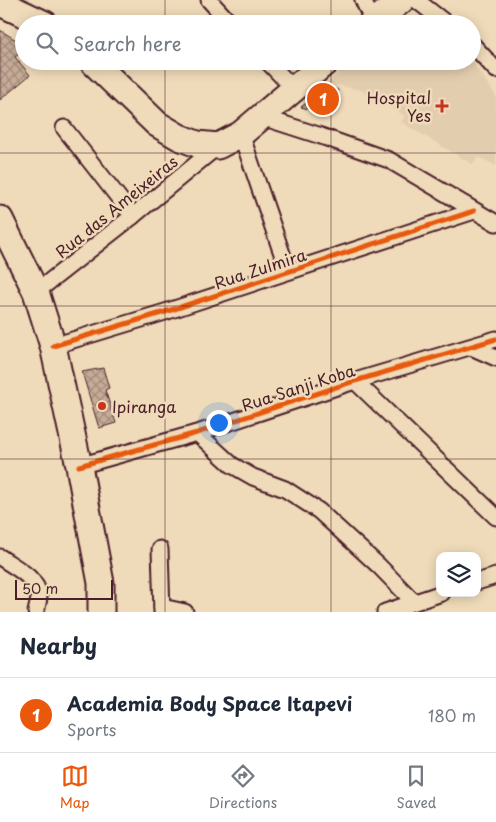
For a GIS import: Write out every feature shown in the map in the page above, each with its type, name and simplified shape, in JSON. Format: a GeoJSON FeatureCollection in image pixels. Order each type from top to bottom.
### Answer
{"type":"FeatureCollection","features":[{"type":"Feature","properties":{"kind":"main road"},"geometry":{"type":"LineString","coordinates":[[26,0],[43,15]]}},
{"type":"Feature","properties":{"kind":"main road"},"geometry":{"type":"LineString","coordinates":[[369,15],[402,0]]}},
{"type":"Feature","properties":{"kind":"main road"},"geometry":{"type":"LineString","coordinates":[[0,3],[26,15]]}},
{"type":"Feature","properties":{"kind":"main road"},"geometry":{"type":"LineString","coordinates":[[101,70],[157,124],[179,137],[197,144],[218,146],[241,134],[262,118],[316,70]]}},
{"type":"Feature","properties":{"kind":"main road"},"geometry":{"type":"LineString","coordinates":[[0,219],[36,292],[53,346],[79,466],[101,583],[101,612]]}},
{"type":"Feature","properties":{"kind":"street"},"geometry":{"type":"LineString","coordinates":[[208,0],[222,15]]}},
{"type":"Feature","properties":{"kind":"street"},"geometry":{"type":"LineString","coordinates":[[416,0],[435,15]]}},
{"type":"Feature","properties":{"kind":"street"},"geometry":{"type":"LineString","coordinates":[[481,54],[496,70]]}},
{"type":"Feature","properties":{"kind":"street"},"geometry":{"type":"LineString","coordinates":[[276,70],[294,89]]}},
{"type":"Feature","properties":{"kind":"street"},"geometry":{"type":"LineString","coordinates":[[262,118],[389,160],[496,223]]}},
{"type":"Feature","properties":{"kind":"street"},"geometry":{"type":"LineString","coordinates":[[64,128],[133,216]]}},
{"type":"Feature","properties":{"kind":"street"},"geometry":{"type":"LineString","coordinates":[[241,134],[288,271]]}},
{"type":"Feature","properties":{"kind":"street","name":"Rua das Ameixeiras"},"geometry":{"type":"LineString","coordinates":[[36,292],[218,146]]}},
{"type":"Feature","properties":{"kind":"street","name":"Rua Zulmira"},"geometry":{"type":"LineString","coordinates":[[53,346],[474,211]]}},
{"type":"Feature","properties":{"kind":"street","name":"Rua Sanji Koba"},"geometry":{"type":"LineString","coordinates":[[79,466],[197,433],[496,339]]}},
{"type":"Feature","properties":{"kind":"street"},"geometry":{"type":"LineString","coordinates":[[471,347],[496,358]]}},
{"type":"Feature","properties":{"kind":"street"},"geometry":{"type":"LineString","coordinates":[[355,382],[496,517]]}},
{"type":"Feature","properties":{"kind":"street"},"geometry":{"type":"LineString","coordinates":[[197,433],[232,465],[253,477],[285,489],[319,511],[379,566],[414,602]]}},
{"type":"Feature","properties":{"kind":"street"},"geometry":{"type":"LineString","coordinates":[[160,549],[162,609],[185,612]]}},
{"type":"Feature","properties":{"kind":"street"},"geometry":{"type":"LineString","coordinates":[[0,557],[28,577],[35,585],[39,597],[36,612]]}},
{"type":"Feature","properties":{"kind":"street"},"geometry":{"type":"LineString","coordinates":[[481,581],[496,576]]}},
{"type":"Feature","properties":{"kind":"street"},"geometry":{"type":"LineString","coordinates":[[385,612],[436,595]]}},
{"type":"Feature","properties":{"kind":"shaded area","name":"Hospital Yes"},"geometry":{"type":"Polygon","coordinates":[[[341,70],[478,70],[496,96],[496,166],[479,157],[472,164],[401,122],[405,116],[361,90],[327,83],[341,70]]]}},
{"type":"Feature","properties":{"kind":"building"},"geometry":{"type":"Polygon","coordinates":[[[0,30],[15,39],[15,70],[26,70],[30,75],[0,100],[0,30]]]}},
{"type":"Feature","properties":{"kind":"building"},"geometry":{"type":"Polygon","coordinates":[[[326,87],[338,90],[329,115],[301,107],[326,87]]]}},
{"type":"Feature","properties":{"kind":"building","name":"Ipiranga"},"geometry":{"type":"Polygon","coordinates":[[[103,368],[109,388],[105,390],[116,423],[99,428],[82,372],[103,368]]]}},
{"type":"Feature","properties":{"kind":"cycle path"},"geometry":{"type":"LineString","coordinates":[[53,346],[165,312],[474,211]]}},
{"type":"Feature","properties":{"kind":"cycle path"},"geometry":{"type":"LineString","coordinates":[[79,466],[197,433],[355,381],[496,339]]}},
{"type":"Feature","properties":{"kind":"place","name":"Academia Body Space Itapevi"},"geometry":{"type":"Point","coordinates":[323,99]}},
{"type":"Feature","properties":{"kind":"place","name":"Hospital Yes"},"geometry":{"type":"Point","coordinates":[442,106]}},
{"type":"Feature","properties":{"kind":"place","name":"Ipiranga"},"geometry":{"type":"Point","coordinates":[102,406]}}]}
